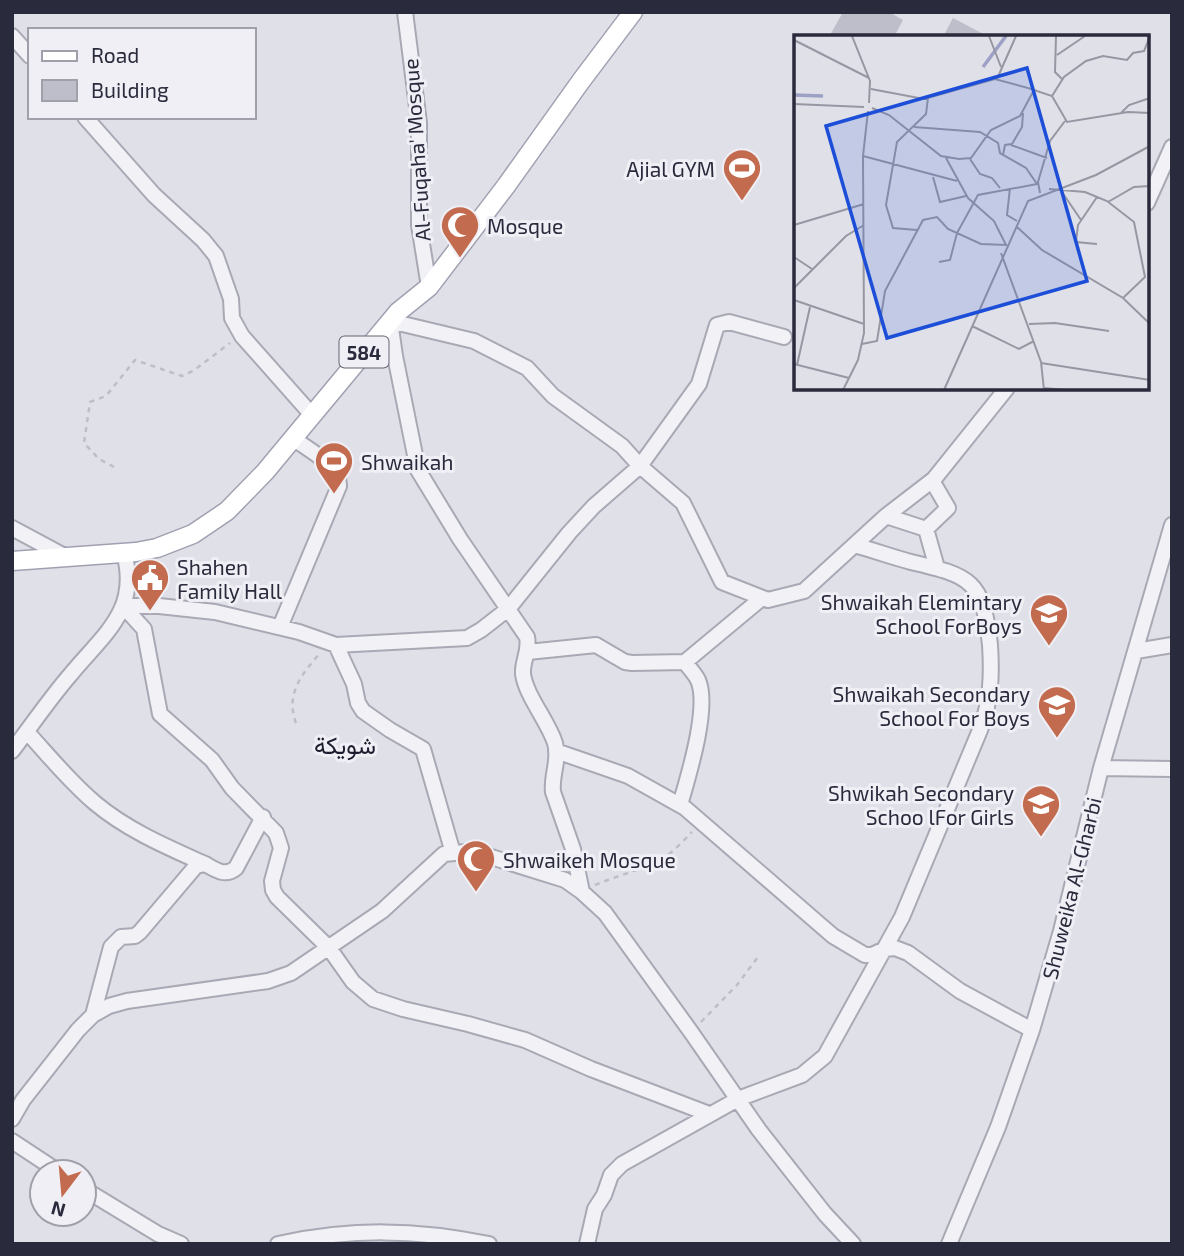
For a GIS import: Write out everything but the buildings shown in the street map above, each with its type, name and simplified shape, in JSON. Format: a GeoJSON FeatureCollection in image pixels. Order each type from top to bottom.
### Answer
{"type":"FeatureCollection","features":[{"type":"Feature","properties":{"kind":"main road","name":"584"},"geometry":{"type":"LineString","coordinates":[[12,561],[124,553],[168,545],[203,529],[233,505],[265,472],[398,312],[429,287],[506,187],[581,80],[633,12]]}},
{"type":"Feature","properties":{"kind":"street","name":"Al-Fuqaha' Mosque"},"geometry":{"type":"LineString","coordinates":[[405,12],[419,123],[419,225],[429,287]]}},
{"type":"Feature","properties":{"kind":"street"},"geometry":{"type":"LineString","coordinates":[[12,36],[28,54]]}},
{"type":"Feature","properties":{"kind":"street"},"geometry":{"type":"LineString","coordinates":[[87,119],[154,195],[203,240],[216,256],[231,299],[232,318],[242,336],[312,415]]}},
{"type":"Feature","properties":{"kind":"street"},"geometry":{"type":"LineString","coordinates":[[1149,199],[1172,147]]}},
{"type":"Feature","properties":{"kind":"street"},"geometry":{"type":"LineString","coordinates":[[582,891],[573,849],[553,792],[556,751],[523,675],[528,652],[527,637],[427,489],[418,470],[390,321],[474,341],[527,368],[553,396],[622,446],[640,466],[683,503],[722,582],[768,600],[804,591],[886,516],[934,479],[1005,390]]}},
{"type":"Feature","properties":{"kind":"street"},"geometry":{"type":"LineString","coordinates":[[123,606],[187,608],[242,617],[332,644],[467,638],[508,609],[569,533],[594,506],[640,466],[699,384],[717,325],[729,322],[784,337]]}},
{"type":"Feature","properties":{"kind":"street"},"geometry":{"type":"LineString","coordinates":[[280,627],[339,486],[334,469],[293,439]]}},
{"type":"Feature","properties":{"kind":"street"},"geometry":{"type":"LineString","coordinates":[[926,529],[948,508],[934,484],[934,479]]}},
{"type":"Feature","properties":{"kind":"street"},"geometry":{"type":"LineString","coordinates":[[886,516],[926,529]]}},
{"type":"Feature","properties":{"kind":"street","name":"Shuweika Al-Gharbi"},"geometry":{"type":"LineString","coordinates":[[949,1244],[998,1127],[1032,1030],[1061,931],[1101,768],[1172,525]]}},
{"type":"Feature","properties":{"kind":"street"},"geometry":{"type":"LineString","coordinates":[[12,528],[68,558]]}},
{"type":"Feature","properties":{"kind":"street"},"geometry":{"type":"LineString","coordinates":[[926,529],[937,568]]}},
{"type":"Feature","properties":{"kind":"street"},"geometry":{"type":"LineString","coordinates":[[587,1244],[595,1209],[616,1169],[737,1099],[796,1078],[825,1056],[902,917],[980,730],[990,690],[992,666],[983,605],[970,583],[949,570],[854,545]]}},
{"type":"Feature","properties":{"kind":"street"},"geometry":{"type":"LineString","coordinates":[[12,751],[70,674],[112,628],[123,606],[128,584],[124,553]]}},
{"type":"Feature","properties":{"kind":"street"},"geometry":{"type":"LineString","coordinates":[[528,652],[596,645],[625,662],[685,662],[762,598]]}},
{"type":"Feature","properties":{"kind":"street"},"geometry":{"type":"LineString","coordinates":[[123,606],[144,629],[160,714],[212,760],[232,788],[276,833],[281,848],[272,881],[273,890],[329,948],[353,982],[373,999],[525,1040],[591,1069],[709,1114]]}},
{"type":"Feature","properties":{"kind":"street"},"geometry":{"type":"LineString","coordinates":[[332,644],[354,684],[358,704],[363,711],[424,749],[453,853]]}},
{"type":"Feature","properties":{"kind":"street"},"geometry":{"type":"LineString","coordinates":[[1136,652],[1172,645]]}},
{"type":"Feature","properties":{"kind":"street"},"geometry":{"type":"LineString","coordinates":[[680,805],[690,771],[702,703],[698,681],[685,662]]}},
{"type":"Feature","properties":{"kind":"street"},"geometry":{"type":"LineString","coordinates":[[27,732],[80,790],[111,815],[149,838],[222,873],[230,873],[236,868],[263,817]]}},
{"type":"Feature","properties":{"kind":"street"},"geometry":{"type":"LineString","coordinates":[[556,751],[628,776],[680,805],[833,936],[865,955],[895,948],[908,953],[960,991],[1032,1030]]}},
{"type":"Feature","properties":{"kind":"street"},"geometry":{"type":"LineString","coordinates":[[1101,768],[1172,769]]}},
{"type":"Feature","properties":{"kind":"street"},"geometry":{"type":"LineString","coordinates":[[12,1119],[23,1100],[93,1015],[109,1006],[127,1001],[268,981],[291,973],[382,911],[444,854],[466,852],[565,880],[582,891],[605,913],[759,1130],[825,1214],[853,1244]]}},
{"type":"Feature","properties":{"kind":"street"},"geometry":{"type":"LineString","coordinates":[[93,1015],[111,947],[116,940],[140,932],[195,866],[205,864]]}},
{"type":"Feature","properties":{"kind":"street"},"geometry":{"type":"LineString","coordinates":[[12,1141],[38,1158]]}},
{"type":"Feature","properties":{"kind":"street"},"geometry":{"type":"LineString","coordinates":[[98,1198],[158,1234],[181,1244]]}},
{"type":"Feature","properties":{"kind":"street"},"geometry":{"type":"LineString","coordinates":[[278,1244],[330,1234],[383,1231],[435,1234],[489,1244]]}},
{"type":"Feature","properties":{"kind":"path"},"geometry":{"type":"LineString","coordinates":[[114,467],[99,459],[84,443],[90,402],[106,396],[135,360],[182,376],[193,372],[218,350],[242,336]]}},
{"type":"Feature","properties":{"kind":"path"},"geometry":{"type":"LineString","coordinates":[[296,723],[291,709],[294,692],[309,667],[332,644]]}},
{"type":"Feature","properties":{"kind":"path"},"geometry":{"type":"LineString","coordinates":[[582,891],[618,874],[659,861],[702,823]]}},
{"type":"Feature","properties":{"kind":"path"},"geometry":{"type":"LineString","coordinates":[[691,1031],[737,985],[758,957]]}},
{"type":"Feature","properties":{"kind":"place","name":"Ajial GYM"},"geometry":{"type":"Point","coordinates":[742,202]}},
{"type":"Feature","properties":{"kind":"place","name":"Mosque"},"geometry":{"type":"Point","coordinates":[460,259]}},
{"type":"Feature","properties":{"kind":"place","name":"Shwaikah"},"geometry":{"type":"Point","coordinates":[334,495]}},
{"type":"Feature","properties":{"kind":"place","name":"Shahen Family Hall"},"geometry":{"type":"Point","coordinates":[150,612]}},
{"type":"Feature","properties":{"kind":"place","name":"Shwaikah Elemintary School ForBoys"},"geometry":{"type":"Point","coordinates":[1049,647]}},
{"type":"Feature","properties":{"kind":"place","name":"Shwaikah Secondary School For Boys"},"geometry":{"type":"Point","coordinates":[1057,739]}},
{"type":"Feature","properties":{"kind":"place","name":"Shwikah Secondary Schoo lFor Girls"},"geometry":{"type":"Point","coordinates":[1041,838]}},
{"type":"Feature","properties":{"kind":"place","name":"Shwaikeh Mosque"},"geometry":{"type":"Point","coordinates":[476,893]}},
{"type":"Feature","properties":{"kind":"district","name":"شويكة"},"geometry":{"type":"Point","coordinates":[345,744]}}]}
